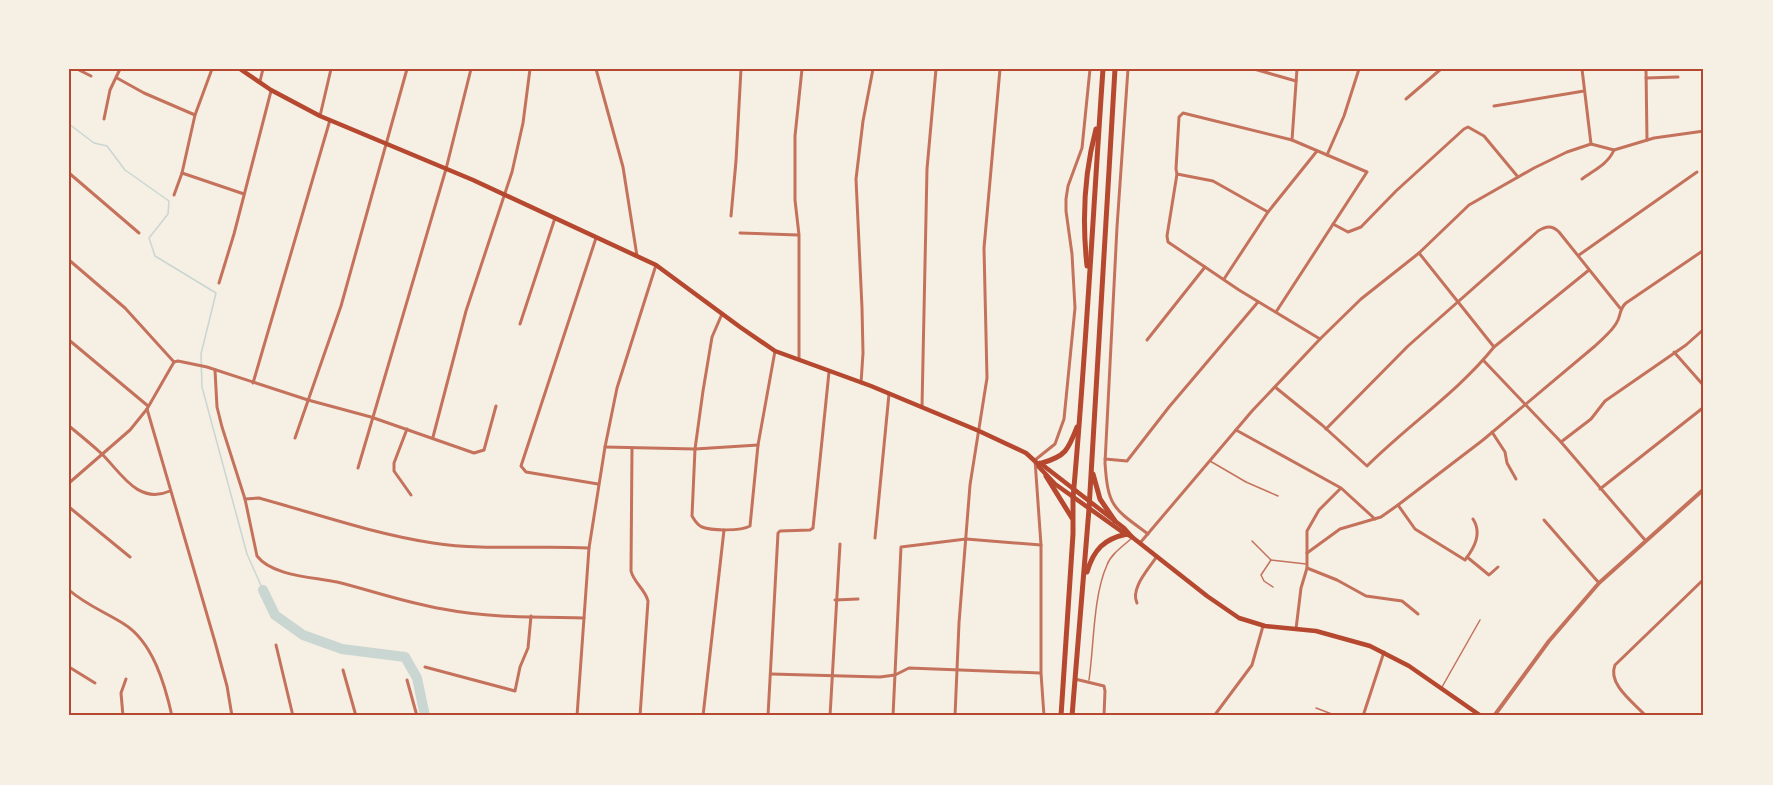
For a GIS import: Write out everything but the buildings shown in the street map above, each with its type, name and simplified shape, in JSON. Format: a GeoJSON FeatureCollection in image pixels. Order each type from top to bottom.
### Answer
{"type":"FeatureCollection","features":[{"type":"Feature","properties":{"kind":"highway"},"geometry":{"type":"LineString","coordinates":[[1061,716],[1073,498],[1088,277],[1096,196],[1103,69]]}},
{"type":"Feature","properties":{"kind":"highway"},"geometry":{"type":"LineString","coordinates":[[1073,715],[1089,506],[1115,69]]}},
{"type":"Feature","properties":{"kind":"highway"},"geometry":{"type":"LineString","coordinates":[[1088,277],[1083,234],[1088,160],[1100,116]]}},
{"type":"Feature","properties":{"kind":"highway"},"geometry":{"type":"LineString","coordinates":[[1038,462],[1054,459],[1068,450],[1079,420]]}},
{"type":"Feature","properties":{"kind":"highway"},"geometry":{"type":"LineString","coordinates":[[1090,467],[1100,499],[1115,521]]}},
{"type":"Feature","properties":{"kind":"highway"},"geometry":{"type":"LineString","coordinates":[[1046,476],[1072,520]]}},
{"type":"Feature","properties":{"kind":"highway"},"geometry":{"type":"LineString","coordinates":[[1083,585],[1095,552],[1113,537],[1130,536]]}},
{"type":"Feature","properties":{"kind":"main road"},"geometry":{"type":"LineString","coordinates":[[240,69],[271,90],[320,116],[505,194],[656,265],[775,351],[861,382],[1026,453],[1074,491],[1089,506],[1239,618],[1263,626],[1316,631],[1342,637],[1384,652],[1442,687],[1482,716]]}},
{"type":"Feature","properties":{"kind":"main road"},"geometry":{"type":"LineString","coordinates":[[1038,462],[1046,476],[1073,498],[1115,521],[1130,536]]}},
{"type":"Feature","properties":{"kind":"street"},"geometry":{"type":"LineString","coordinates":[[77,69],[91,76]]}},
{"type":"Feature","properties":{"kind":"street"},"geometry":{"type":"LineString","coordinates":[[104,119],[110,90],[120,69]]}},
{"type":"Feature","properties":{"kind":"street"},"geometry":{"type":"LineString","coordinates":[[174,195],[182,173],[195,115],[212,69]]}},
{"type":"Feature","properties":{"kind":"street"},"geometry":{"type":"LineString","coordinates":[[260,81],[264,69]]}},
{"type":"Feature","properties":{"kind":"street"},"geometry":{"type":"LineString","coordinates":[[320,116],[331,69]]}},
{"type":"Feature","properties":{"kind":"street"},"geometry":{"type":"LineString","coordinates":[[295,438],[344,295],[407,69]]}},
{"type":"Feature","properties":{"kind":"street"},"geometry":{"type":"LineString","coordinates":[[358,468],[371,417],[446,169],[471,69]]}},
{"type":"Feature","properties":{"kind":"street"},"geometry":{"type":"LineString","coordinates":[[433,437],[466,311],[512,172],[523,123],[530,69]]}},
{"type":"Feature","properties":{"kind":"street"},"geometry":{"type":"LineString","coordinates":[[596,69],[623,168],[637,256]]}},
{"type":"Feature","properties":{"kind":"street"},"geometry":{"type":"LineString","coordinates":[[731,216],[741,69]]}},
{"type":"Feature","properties":{"kind":"street"},"geometry":{"type":"LineString","coordinates":[[799,360],[799,235],[795,200],[795,136],[802,69]]}},
{"type":"Feature","properties":{"kind":"street"},"geometry":{"type":"LineString","coordinates":[[861,382],[862,308],[856,179],[863,121],[873,69]]}},
{"type":"Feature","properties":{"kind":"street"},"geometry":{"type":"LineString","coordinates":[[922,407],[927,169],[936,69]]}},
{"type":"Feature","properties":{"kind":"street"},"geometry":{"type":"LineString","coordinates":[[955,716],[956,670],[970,485],[987,378],[984,248],[1000,69]]}},
{"type":"Feature","properties":{"kind":"street"},"geometry":{"type":"LineString","coordinates":[[1044,716],[1041,673],[1041,545],[1038,462],[1055,444],[1064,419],[1076,308],[1066,199],[1082,148],[1090,69]]}},
{"type":"Feature","properties":{"kind":"street"},"geometry":{"type":"LineString","coordinates":[[1128,69],[1105,459],[1107,488],[1116,509],[1148,534]]}},
{"type":"Feature","properties":{"kind":"street"},"geometry":{"type":"LineString","coordinates":[[1254,69],[1296,81]]}},
{"type":"Feature","properties":{"kind":"street"},"geometry":{"type":"LineString","coordinates":[[1292,140],[1297,69]]}},
{"type":"Feature","properties":{"kind":"street"},"geometry":{"type":"LineString","coordinates":[[1327,155],[1344,116],[1359,69]]}},
{"type":"Feature","properties":{"kind":"street"},"geometry":{"type":"LineString","coordinates":[[1406,99],[1442,69]]}},
{"type":"Feature","properties":{"kind":"street"},"geometry":{"type":"LineString","coordinates":[[1582,69],[1591,144]]}},
{"type":"Feature","properties":{"kind":"street"},"geometry":{"type":"LineString","coordinates":[[1646,69],[1647,140]]}},
{"type":"Feature","properties":{"kind":"street"},"geometry":{"type":"LineString","coordinates":[[1646,78],[1678,77]]}},
{"type":"Feature","properties":{"kind":"street"},"geometry":{"type":"LineString","coordinates":[[117,78],[144,93],[195,115]]}},
{"type":"Feature","properties":{"kind":"street"},"geometry":{"type":"LineString","coordinates":[[219,283],[271,90]]}},
{"type":"Feature","properties":{"kind":"street"},"geometry":{"type":"LineString","coordinates":[[1494,106],[1584,91]]}},
{"type":"Feature","properties":{"kind":"street"},"geometry":{"type":"LineString","coordinates":[[1276,312],[1367,174],[1366,170],[1292,140],[1183,113],[1179,117],[1176,169],[1178,174],[1167,236],[1168,242],[1258,302],[1320,339]]}},
{"type":"Feature","properties":{"kind":"street"},"geometry":{"type":"LineString","coordinates":[[253,383],[330,120]]}},
{"type":"Feature","properties":{"kind":"street"},"geometry":{"type":"LineString","coordinates":[[1333,224],[1348,232],[1361,227],[1396,191],[1466,128],[1473,128],[1484,136],[1518,177]]}},
{"type":"Feature","properties":{"kind":"street"},"geometry":{"type":"LineString","coordinates":[[1140,543],[1209,460],[1320,339],[1360,299],[1419,253],[1469,206],[1567,152],[1591,144],[1614,150],[1647,140],[1704,131]]}},
{"type":"Feature","properties":{"kind":"street"},"geometry":{"type":"LineString","coordinates":[[1582,179],[1610,159],[1614,150]]}},
{"type":"Feature","properties":{"kind":"street"},"geometry":{"type":"LineString","coordinates":[[1224,279],[1268,212],[1317,151]]}},
{"type":"Feature","properties":{"kind":"street"},"geometry":{"type":"LineString","coordinates":[[1579,255],[1697,172]]}},
{"type":"Feature","properties":{"kind":"street"},"geometry":{"type":"LineString","coordinates":[[69,173],[139,233]]}},
{"type":"Feature","properties":{"kind":"street"},"geometry":{"type":"LineString","coordinates":[[182,173],[244,194]]}},
{"type":"Feature","properties":{"kind":"street"},"geometry":{"type":"LineString","coordinates":[[1178,174],[1213,182],[1268,212]]}},
{"type":"Feature","properties":{"kind":"street"},"geometry":{"type":"LineString","coordinates":[[520,324],[555,218]]}},
{"type":"Feature","properties":{"kind":"street"},"geometry":{"type":"LineString","coordinates":[[1326,429],[1407,346],[1538,231],[1546,227],[1556,229],[1620,308]]}},
{"type":"Feature","properties":{"kind":"street"},"geometry":{"type":"LineString","coordinates":[[740,233],[799,235]]}},
{"type":"Feature","properties":{"kind":"street"},"geometry":{"type":"LineString","coordinates":[[596,236],[521,466],[526,472],[598,484]]}},
{"type":"Feature","properties":{"kind":"street"},"geometry":{"type":"LineString","coordinates":[[1307,553],[1340,529],[1375,519],[1398,505],[1492,432],[1595,346],[1614,325],[1620,308],[1704,250]]}},
{"type":"Feature","properties":{"kind":"street"},"geometry":{"type":"LineString","coordinates":[[1419,253],[1494,347]]}},
{"type":"Feature","properties":{"kind":"street"},"geometry":{"type":"LineString","coordinates":[[69,260],[125,308],[174,362]]}},
{"type":"Feature","properties":{"kind":"street"},"geometry":{"type":"LineString","coordinates":[[577,716],[589,548],[598,484],[616,388],[656,265]]}},
{"type":"Feature","properties":{"kind":"street"},"geometry":{"type":"LineString","coordinates":[[1147,340],[1205,267]]}},
{"type":"Feature","properties":{"kind":"street"},"geometry":{"type":"LineString","coordinates":[[1275,387],[1367,466],[1445,397],[1494,347],[1589,270]]}},
{"type":"Feature","properties":{"kind":"street"},"geometry":{"type":"LineString","coordinates":[[1105,459],[1127,461],[1258,302]]}},
{"type":"Feature","properties":{"kind":"street"},"geometry":{"type":"LineString","coordinates":[[722,314],[712,337],[695,449],[692,516],[702,527],[724,530],[750,526],[758,445],[775,351]]}},
{"type":"Feature","properties":{"kind":"street"},"geometry":{"type":"LineString","coordinates":[[1561,442],[1591,419],[1605,401],[1704,329]]}},
{"type":"Feature","properties":{"kind":"street"},"geometry":{"type":"LineString","coordinates":[[69,340],[148,408],[215,642],[227,686],[232,716]]}},
{"type":"Feature","properties":{"kind":"street"},"geometry":{"type":"LineString","coordinates":[[1674,352],[1704,386]]}},
{"type":"Feature","properties":{"kind":"street"},"geometry":{"type":"LineString","coordinates":[[1483,360],[1561,442],[1645,540]]}},
{"type":"Feature","properties":{"kind":"street"},"geometry":{"type":"LineString","coordinates":[[174,362],[207,367],[308,400],[371,417],[474,453],[482,452],[496,406]]}},
{"type":"Feature","properties":{"kind":"street"},"geometry":{"type":"LineString","coordinates":[[69,483],[130,430],[148,408],[174,362]]}},
{"type":"Feature","properties":{"kind":"street"},"geometry":{"type":"LineString","coordinates":[[215,370],[217,407],[245,499],[254,549],[261,561],[268,566],[443,609],[478,615],[584,618]]}},
{"type":"Feature","properties":{"kind":"street"},"geometry":{"type":"LineString","coordinates":[[768,716],[778,533],[813,528],[829,372]]}},
{"type":"Feature","properties":{"kind":"street"},"geometry":{"type":"LineString","coordinates":[[875,538],[889,394]]}},
{"type":"Feature","properties":{"kind":"street"},"geometry":{"type":"LineString","coordinates":[[1600,489],[1704,407]]}},
{"type":"Feature","properties":{"kind":"street"},"geometry":{"type":"LineString","coordinates":[[69,426],[103,455],[129,484],[153,496],[160,496],[170,491]]}},
{"type":"Feature","properties":{"kind":"street"},"geometry":{"type":"LineString","coordinates":[[407,429],[394,463],[394,471],[411,495]]}},
{"type":"Feature","properties":{"kind":"street"},"geometry":{"type":"LineString","coordinates":[[1236,430],[1341,488],[1375,519]]}},
{"type":"Feature","properties":{"kind":"street"},"geometry":{"type":"LineString","coordinates":[[1492,432],[1505,452],[1507,464],[1516,479]]}},
{"type":"Feature","properties":{"kind":"street"},"geometry":{"type":"LineString","coordinates":[[605,447],[695,449],[758,445]]}},
{"type":"Feature","properties":{"kind":"street"},"geometry":{"type":"LineString","coordinates":[[632,448],[631,571],[634,581],[648,601],[640,716]]}},
{"type":"Feature","properties":{"kind":"street"},"geometry":{"type":"LineString","coordinates":[[1296,629],[1301,588],[1307,566],[1306,540],[1310,522],[1341,488]]}},
{"type":"Feature","properties":{"kind":"street"},"geometry":{"type":"LineString","coordinates":[[1494,716],[1549,641],[1599,583],[1704,489]]}},
{"type":"Feature","properties":{"kind":"street"},"geometry":{"type":"LineString","coordinates":[[245,499],[259,498],[400,537],[435,543],[471,547],[589,548]]}},
{"type":"Feature","properties":{"kind":"street"},"geometry":{"type":"LineString","coordinates":[[1398,505],[1415,530],[1465,560],[1475,542],[1478,529],[1473,519]]}},
{"type":"Feature","properties":{"kind":"street"},"geometry":{"type":"LineString","coordinates":[[69,507],[130,557]]}},
{"type":"Feature","properties":{"kind":"street"},"geometry":{"type":"LineString","coordinates":[[1544,520],[1599,583]]}},
{"type":"Feature","properties":{"kind":"street"},"geometry":{"type":"LineString","coordinates":[[703,716],[724,530]]}},
{"type":"Feature","properties":{"kind":"street"},"geometry":{"type":"LineString","coordinates":[[893,716],[902,547],[966,539],[1041,545]]}},
{"type":"Feature","properties":{"kind":"street"},"geometry":{"type":"LineString","coordinates":[[830,716],[840,544]]}},
{"type":"Feature","properties":{"kind":"street"},"geometry":{"type":"LineString","coordinates":[[1137,603],[1136,589],[1157,556]]}},
{"type":"Feature","properties":{"kind":"street"},"geometry":{"type":"LineString","coordinates":[[1467,557],[1489,575],[1498,567]]}},
{"type":"Feature","properties":{"kind":"street"},"geometry":{"type":"LineString","coordinates":[[1307,566],[1366,596],[1402,601],[1418,614]]}},
{"type":"Feature","properties":{"kind":"street"},"geometry":{"type":"LineString","coordinates":[[1646,716],[1616,684],[1613,670],[1615,665],[1704,579]]}},
{"type":"Feature","properties":{"kind":"street"},"geometry":{"type":"LineString","coordinates":[[69,590],[93,608],[133,630],[152,658],[171,716]]}},
{"type":"Feature","properties":{"kind":"street"},"geometry":{"type":"LineString","coordinates":[[835,600],[858,599]]}},
{"type":"Feature","properties":{"kind":"street"},"geometry":{"type":"LineString","coordinates":[[425,667],[514,691],[528,648],[531,616]]}},
{"type":"Feature","properties":{"kind":"street"},"geometry":{"type":"LineString","coordinates":[[1214,716],[1252,665],[1263,626]]}},
{"type":"Feature","properties":{"kind":"street"},"geometry":{"type":"LineString","coordinates":[[276,645],[293,716]]}},
{"type":"Feature","properties":{"kind":"street"},"geometry":{"type":"LineString","coordinates":[[1363,716],[1384,652]]}},
{"type":"Feature","properties":{"kind":"street"},"geometry":{"type":"LineString","coordinates":[[69,667],[95,683]]}},
{"type":"Feature","properties":{"kind":"street"},"geometry":{"type":"LineString","coordinates":[[771,674],[880,677],[896,675],[909,668],[1041,673]]}},
{"type":"Feature","properties":{"kind":"street"},"geometry":{"type":"LineString","coordinates":[[342,669],[356,716]]}},
{"type":"Feature","properties":{"kind":"street"},"geometry":{"type":"LineString","coordinates":[[123,716],[121,693],[126,679]]}},
{"type":"Feature","properties":{"kind":"street"},"geometry":{"type":"LineString","coordinates":[[1075,679],[1104,686],[1104,716]]}},
{"type":"Feature","properties":{"kind":"street"},"geometry":{"type":"LineString","coordinates":[[407,680],[417,716]]}},
{"type":"Feature","properties":{"kind":"lane"},"geometry":{"type":"LineString","coordinates":[[1209,460],[1246,482],[1278,496]]}},
{"type":"Feature","properties":{"kind":"lane"},"geometry":{"type":"LineString","coordinates":[[1089,681],[1097,606],[1107,564],[1130,536]]}},
{"type":"Feature","properties":{"kind":"lane"},"geometry":{"type":"LineString","coordinates":[[1252,541],[1271,560],[1307,566]]}},
{"type":"Feature","properties":{"kind":"lane"},"geometry":{"type":"LineString","coordinates":[[1271,560],[1261,575],[1264,581],[1273,587]]}},
{"type":"Feature","properties":{"kind":"lane"},"geometry":{"type":"LineString","coordinates":[[1442,687],[1480,620]]}},
{"type":"Feature","properties":{"kind":"lane"},"geometry":{"type":"LineString","coordinates":[[1316,708],[1337,716]]}},
{"type":"Feature","properties":{"kind":"waterway"},"geometry":{"type":"LineString","coordinates":[[69,124],[94,143],[107,146],[125,170],[169,201],[168,214],[149,238],[155,256],[216,293],[201,354],[202,387],[247,554],[263,590]]}},
{"type":"Feature","properties":{"kind":"waterway"},"geometry":{"type":"LineString","coordinates":[[263,590],[275,615],[303,635],[342,649],[405,657],[417,678],[425,716]]}}]}
